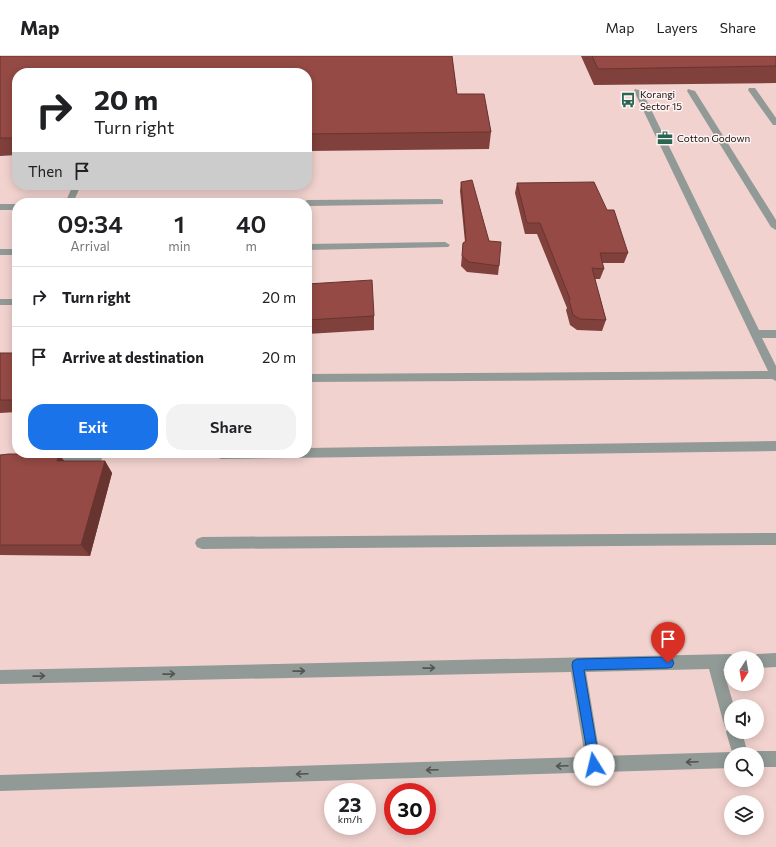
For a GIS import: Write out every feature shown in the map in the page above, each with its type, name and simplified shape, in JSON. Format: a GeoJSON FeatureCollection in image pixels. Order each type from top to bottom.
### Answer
{"type":"FeatureCollection","features":[{"type":"Feature","properties":{"kind":"street"},"geometry":{"type":"LineString","coordinates":[[691,90],[776,227]]}},
{"type":"Feature","properties":{"kind":"street"},"geometry":{"type":"LineString","coordinates":[[752,90],[776,123]]}},
{"type":"Feature","properties":{"kind":"street"},"geometry":{"type":"LineString","coordinates":[[312,378],[775,376],[638,91]]}},
{"type":"Feature","properties":{"kind":"street"},"geometry":{"type":"LineString","coordinates":[[312,203],[440,202]]}},
{"type":"Feature","properties":{"kind":"street"},"geometry":{"type":"LineString","coordinates":[[0,207],[12,207]]}},
{"type":"Feature","properties":{"kind":"street"},"geometry":{"type":"LineString","coordinates":[[312,247],[445,245]]}},
{"type":"Feature","properties":{"kind":"street"},"geometry":{"type":"LineString","coordinates":[[0,252],[12,252]]}},
{"type":"Feature","properties":{"kind":"street"},"geometry":{"type":"LineString","coordinates":[[0,302],[12,302]]}},
{"type":"Feature","properties":{"kind":"street"},"geometry":{"type":"LineString","coordinates":[[756,334],[776,334]]}},
{"type":"Feature","properties":{"kind":"street"},"geometry":{"type":"LineString","coordinates":[[312,453],[776,446]]}},
{"type":"Feature","properties":{"kind":"street"},"geometry":{"type":"LineString","coordinates":[[37,459],[96,459]]}},
{"type":"Feature","properties":{"kind":"street"},"geometry":{"type":"LineString","coordinates":[[202,543],[776,539]]}},
{"type":"Feature","properties":{"kind":"street"},"geometry":{"type":"LineString","coordinates":[[764,661],[776,660]]}},
{"type":"Feature","properties":{"kind":"street"},"geometry":{"type":"LineString","coordinates":[[0,677],[724,661]]}},
{"type":"Feature","properties":{"kind":"street"},"geometry":{"type":"LineString","coordinates":[[714,662],[724,699]]}},
{"type":"Feature","properties":{"kind":"street"},"geometry":{"type":"LineString","coordinates":[[577,665],[594,765]]}},
{"type":"Feature","properties":{"kind":"street"},"geometry":{"type":"LineString","coordinates":[[764,760],[776,759]]}},
{"type":"Feature","properties":{"kind":"street"},"geometry":{"type":"LineString","coordinates":[[0,783],[724,760]]}},
{"type":"Feature","properties":{"kind":"shaded area"},"geometry":{"type":"Polygon","coordinates":[[[0,56],[776,56],[776,847],[0,847],[0,56]]]}},
{"type":"Feature","properties":{"kind":"building"},"geometry":{"type":"Polygon","coordinates":[[[0,56],[452,56],[457,94],[484,94],[491,132],[312,134],[312,68],[12,68],[12,138],[0,138],[0,56]]]}},
{"type":"Feature","properties":{"kind":"building"},"geometry":{"type":"Polygon","coordinates":[[[592,56],[776,56],[776,66],[598,69],[592,56]]]}},
{"type":"Feature","properties":{"kind":"building"},"geometry":{"type":"Polygon","coordinates":[[[472,180],[489,241],[501,242],[499,266],[469,262],[462,256],[463,243],[466,241],[461,182],[472,180]]]}},
{"type":"Feature","properties":{"kind":"building"},"geometry":{"type":"Polygon","coordinates":[[[594,182],[607,210],[614,210],[628,253],[600,253],[604,269],[592,268],[606,320],[580,319],[573,315],[570,299],[540,223],[527,223],[517,183],[594,182]]]}},
{"type":"Feature","properties":{"kind":"building"},"geometry":{"type":"Polygon","coordinates":[[[372,280],[374,316],[312,320],[312,284],[372,280]]]}},
{"type":"Feature","properties":{"kind":"building"},"geometry":{"type":"Polygon","coordinates":[[[0,353],[12,353],[12,400],[0,400],[0,353]]]}},
{"type":"Feature","properties":{"kind":"building"},"geometry":{"type":"Polygon","coordinates":[[[12,454],[12,458],[58,458],[57,461],[105,461],[81,545],[0,545],[0,455],[12,454]]]}},
{"type":"Feature","properties":{"kind":"place","name":"Korangi Sector 15"},"geometry":{"type":"Point","coordinates":[628,100]}},
{"type":"Feature","properties":{"kind":"place","name":"Cotton Godown"},"geometry":{"type":"Point","coordinates":[665,138]}},
{"type":"Feature","properties":{"kind":"route"},"geometry":{"type":"LineString","coordinates":[[594,765],[577,665],[668,663]]}}]}
